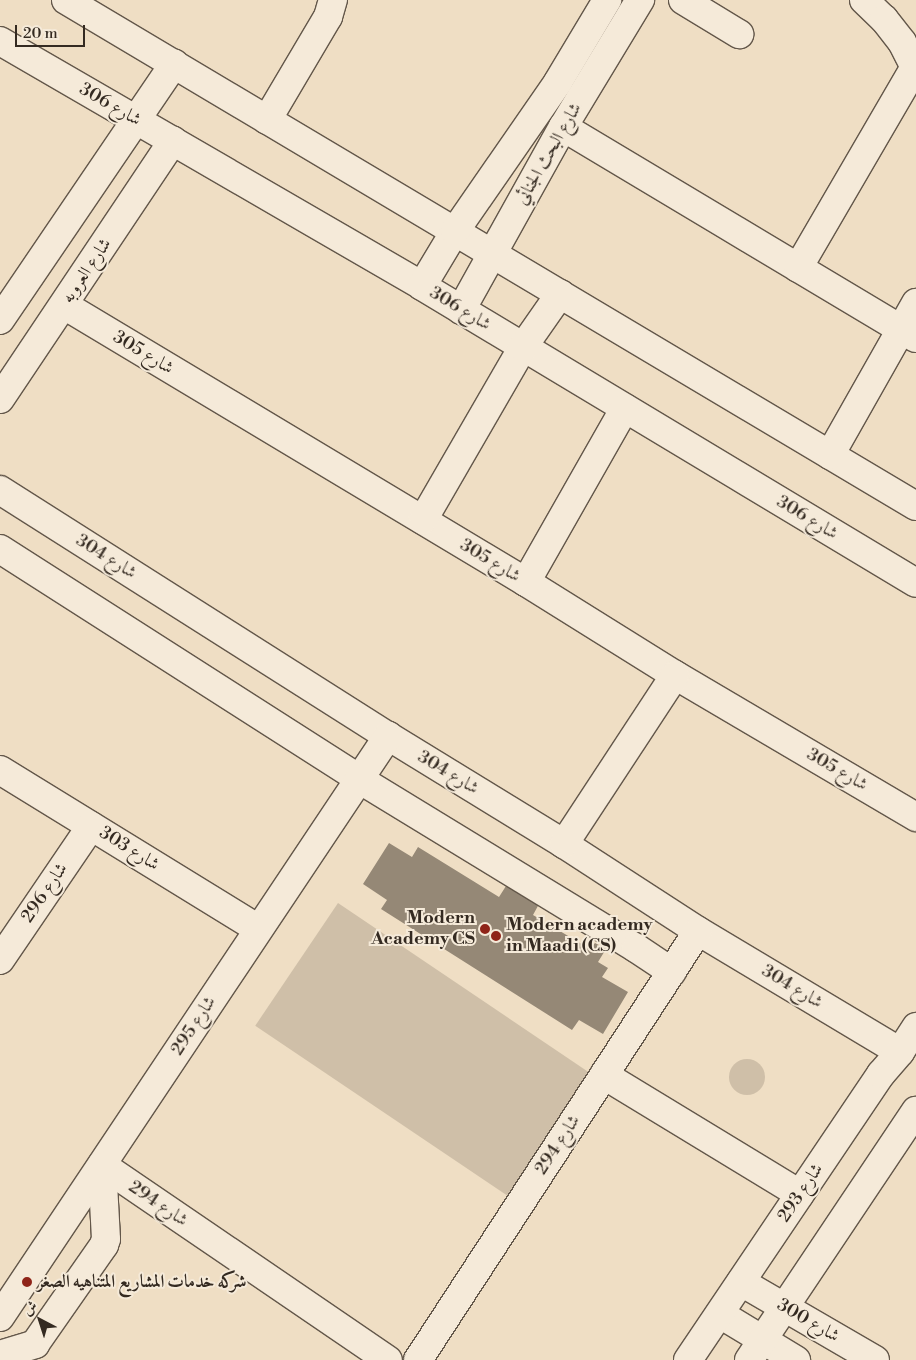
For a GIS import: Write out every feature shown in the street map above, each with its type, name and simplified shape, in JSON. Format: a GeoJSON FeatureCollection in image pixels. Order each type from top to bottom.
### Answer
{"type":"FeatureCollection","features":[{"type":"Feature","properties":{"kind":"street"},"geometry":{"type":"LineString","coordinates":[[66,0],[916,506]]}},
{"type":"Feature","properties":{"kind":"street"},"geometry":{"type":"LineString","coordinates":[[266,120],[328,17],[334,0]]}},
{"type":"Feature","properties":{"kind":"street","name":"شارع البحث الجنائي"},"geometry":{"type":"LineString","coordinates":[[422,286],[455,231],[558,82],[607,0]]}},
{"type":"Feature","properties":{"kind":"street","name":"شارع البحث الجنائي"},"geometry":{"type":"LineString","coordinates":[[461,310],[563,127],[640,0]]}},
{"type":"Feature","properties":{"kind":"street"},"geometry":{"type":"LineString","coordinates":[[683,0],[739,34]]}},
{"type":"Feature","properties":{"kind":"street"},"geometry":{"type":"LineString","coordinates":[[798,268],[915,68],[902,42],[884,19],[864,0]]}},
{"type":"Feature","properties":{"kind":"street","name":"شارع 306"},"geometry":{"type":"LineString","coordinates":[[0,41],[422,286],[916,583]]}},
{"type":"Feature","properties":{"kind":"street"},"geometry":{"type":"LineString","coordinates":[[0,320],[174,64]]}},
{"type":"Feature","properties":{"kind":"street"},"geometry":{"type":"LineString","coordinates":[[563,127],[909,334]]}},
{"type":"Feature","properties":{"kind":"street","name":"شارع العروبه"},"geometry":{"type":"LineString","coordinates":[[0,399],[173,142]]}},
{"type":"Feature","properties":{"kind":"street"},"geometry":{"type":"LineString","coordinates":[[423,520],[523,347],[560,294]]}},
{"type":"Feature","properties":{"kind":"street"},"geometry":{"type":"LineString","coordinates":[[830,455],[909,334],[916,303]]}},
{"type":"Feature","properties":{"kind":"street","name":"شارع 305"},"geometry":{"type":"LineString","coordinates":[[64,305],[526,582],[675,675],[916,817]]}},
{"type":"Feature","properties":{"kind":"street"},"geometry":{"type":"LineString","coordinates":[[526,582],[625,408]]}},
{"type":"Feature","properties":{"kind":"street","name":"شارع 304"},"geometry":{"type":"LineString","coordinates":[[0,490],[388,736],[564,844],[698,931],[900,1052]]}},
{"type":"Feature","properties":{"kind":"street"},"geometry":{"type":"LineString","coordinates":[[0,549],[359,779],[636,948],[672,972]]}},
{"type":"Feature","properties":{"kind":"street"},"geometry":{"type":"LineString","coordinates":[[564,844],[675,675]]}},
{"type":"Feature","properties":{"kind":"street","name":"شارع 295"},"geometry":{"type":"LineString","coordinates":[[0,1317],[388,736]]}},
{"type":"Feature","properties":{"kind":"street","name":"شارع 303"},"geometry":{"type":"LineString","coordinates":[[0,770],[258,929]]}},
{"type":"Feature","properties":{"kind":"street","name":"شارع 296"},"geometry":{"type":"LineString","coordinates":[[0,960],[91,826]]}},
{"type":"Feature","properties":{"kind":"street","name":"شارع 294"},"geometry":{"type":"LineString","coordinates":[[418,1360],[698,931]]}},
{"type":"Feature","properties":{"kind":"street","name":"شارع 293"},"geometry":{"type":"LineString","coordinates":[[688,1360],[881,1074],[900,1052],[916,1027]]}},
{"type":"Feature","properties":{"kind":"street"},"geometry":{"type":"LineString","coordinates":[[604,1075],[800,1194]]}},
{"type":"Feature","properties":{"kind":"street"},"geometry":{"type":"LineString","coordinates":[[756,1350],[916,1111]]}},
{"type":"Feature","properties":{"kind":"street"},"geometry":{"type":"LineString","coordinates":[[0,1355],[35,1344],[104,1245],[106,1239],[102,1165]]}},
{"type":"Feature","properties":{"kind":"street","name":"شارع 294"},"geometry":{"type":"LineString","coordinates":[[102,1165],[388,1360]]}},
{"type":"Feature","properties":{"kind":"street","name":"شارع 300"},"geometry":{"type":"LineString","coordinates":[[741,1282],[875,1360]]}},
{"type":"Feature","properties":{"kind":"street"},"geometry":{"type":"LineString","coordinates":[[720,1314],[756,1350],[796,1360]]}},
{"type":"Feature","properties":{"kind":"shaded area"},"geometry":{"type":"Polygon","coordinates":[[[338,903],[593,1075],[510,1197],[255,1026],[338,903]]]}},
{"type":"Feature","properties":{"kind":"shaded area"},"geometry":{"type":"Polygon","coordinates":[[[747,1059],[754,1060],[760,1064],[764,1070],[764,1084],[760,1090],[754,1094],[747,1095],[740,1094],[734,1090],[730,1084],[729,1077],[730,1070],[734,1064],[740,1060],[747,1059]]]}},
{"type":"Feature","properties":{"kind":"building","name":"Modern Academy CS"},"geometry":{"type":"Polygon","coordinates":[[[389,843],[412,857],[418,847],[499,897],[506,886],[525,890],[539,904],[533,915],[590,949],[595,943],[606,949],[598,962],[608,968],[602,977],[628,992],[603,1034],[579,1020],[572,1030],[381,909],[387,900],[363,884],[389,843]]]}},
{"type":"Feature","properties":{"kind":"place","name":"Modern Academy CS"},"geometry":{"type":"Point","coordinates":[485,929]}},
{"type":"Feature","properties":{"kind":"place","name":"Modern academy in Maadi (CS)"},"geometry":{"type":"Point","coordinates":[496,936]}},
{"type":"Feature","properties":{"kind":"place","name":"شركه خدمات المشاريع المتناهيه الصغر"},"geometry":{"type":"Point","coordinates":[27,1282]}}]}
